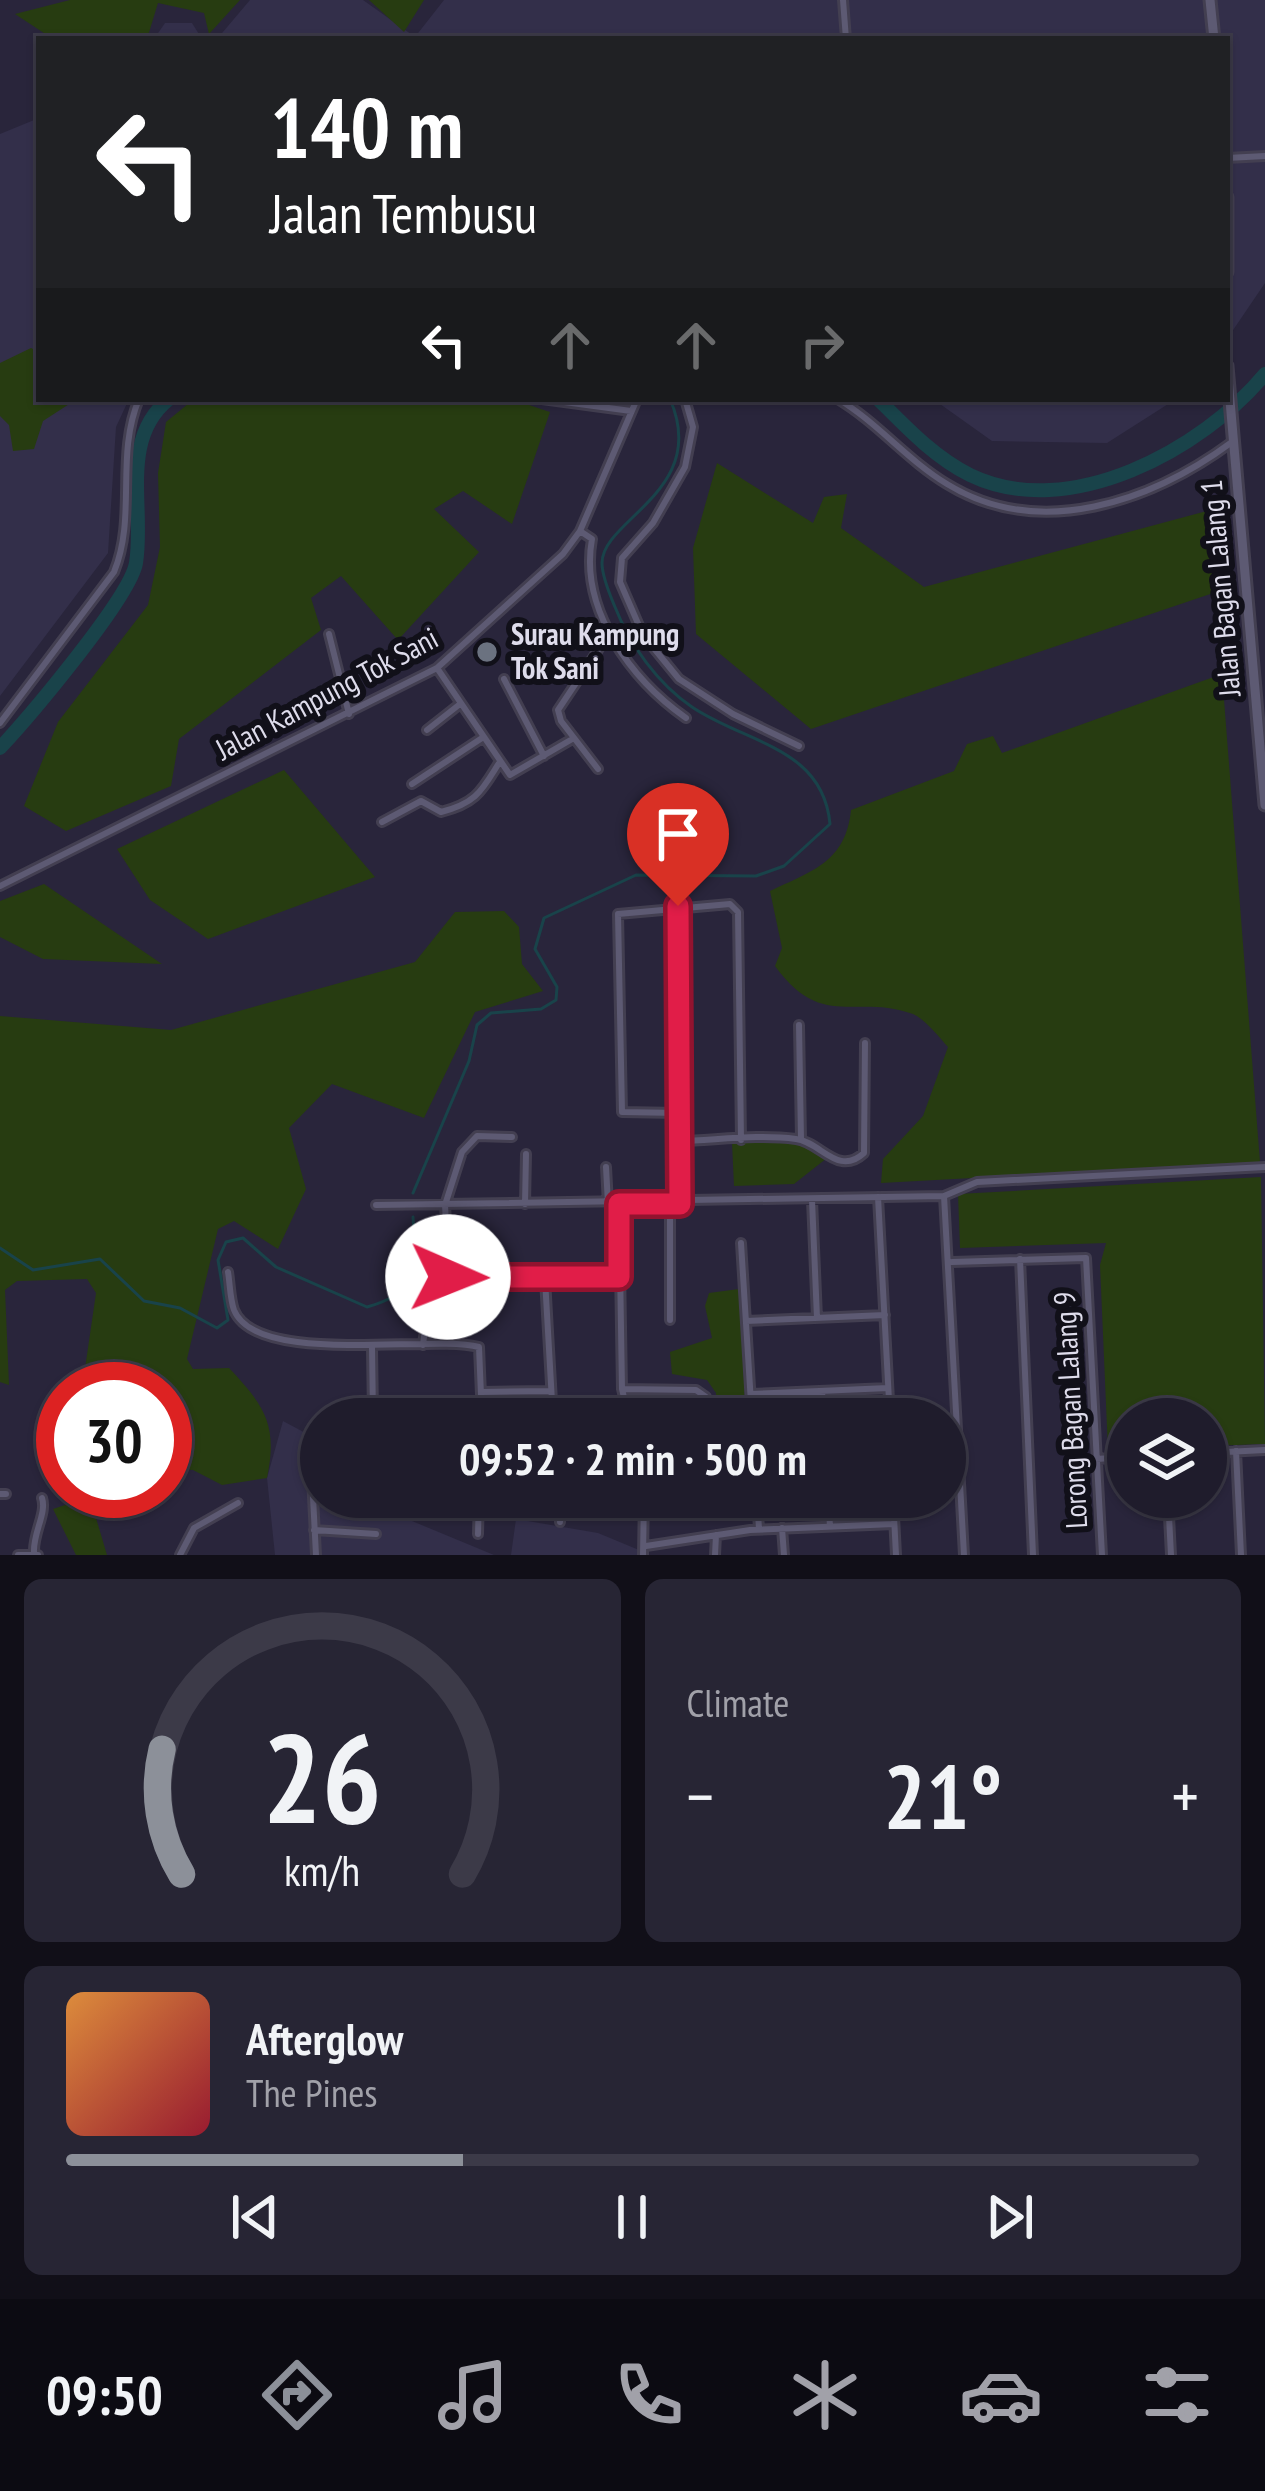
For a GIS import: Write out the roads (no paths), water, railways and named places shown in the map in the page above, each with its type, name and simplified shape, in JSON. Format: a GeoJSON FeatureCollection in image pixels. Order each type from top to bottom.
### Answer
{"type":"FeatureCollection","features":[{"type":"Feature","properties":{"kind":"main road"},"geometry":{"type":"LineString","coordinates":[[1210,0],[1214,36]]}},
{"type":"Feature","properties":{"kind":"main road","name":"Jalan Bagan Lalang 1"},"geometry":{"type":"LineString","coordinates":[[1229,402],[1265,805]]}},
{"type":"Feature","properties":{"kind":"street"},"geometry":{"type":"LineString","coordinates":[[843,0],[847,36]]}},
{"type":"Feature","properties":{"kind":"street"},"geometry":{"type":"LineString","coordinates":[[1230,158],[1265,156]]}},
{"type":"Feature","properties":{"kind":"street"},"geometry":{"type":"LineString","coordinates":[[0,723],[114,572],[124,535],[125,442],[138,402]]}},
{"type":"Feature","properties":{"kind":"street"},"geometry":{"type":"LineString","coordinates":[[564,402],[631,411]]}},
{"type":"Feature","properties":{"kind":"street","name":"Jalan Kampung Tok Sani"},"geometry":{"type":"LineString","coordinates":[[0,886],[437,668],[518,600],[580,531],[636,402]]}},
{"type":"Feature","properties":{"kind":"street"},"geometry":{"type":"LineString","coordinates":[[686,402],[693,427],[685,467],[652,523],[622,558],[620,583],[643,635],[691,690],[799,746]]}},
{"type":"Feature","properties":{"kind":"street"},"geometry":{"type":"LineString","coordinates":[[842,402],[950,486],[983,501],[1033,510],[1076,511],[1125,501],[1232,440]]}},
{"type":"Feature","properties":{"kind":"street"},"geometry":{"type":"LineString","coordinates":[[580,531],[592,539],[591,572],[610,632],[651,691],[686,718]]}},
{"type":"Feature","properties":{"kind":"street"},"geometry":{"type":"LineString","coordinates":[[598,769],[561,721],[560,703],[610,632]]}},
{"type":"Feature","properties":{"kind":"street"},"geometry":{"type":"LineString","coordinates":[[329,634],[349,714]]}},
{"type":"Feature","properties":{"kind":"street"},"geometry":{"type":"LineString","coordinates":[[437,668],[509,775],[574,738]]}},
{"type":"Feature","properties":{"kind":"street"},"geometry":{"type":"LineString","coordinates":[[504,679],[544,756]]}},
{"type":"Feature","properties":{"kind":"street"},"geometry":{"type":"LineString","coordinates":[[427,730],[460,704]]}},
{"type":"Feature","properties":{"kind":"street"},"geometry":{"type":"LineString","coordinates":[[412,784],[482,738]]}},
{"type":"Feature","properties":{"kind":"street"},"geometry":{"type":"LineString","coordinates":[[382,822],[421,801],[441,812],[450,811],[491,786],[499,764]]}},
{"type":"Feature","properties":{"kind":"street"},"geometry":{"type":"LineString","coordinates":[[679,1113],[622,1112],[620,911],[734,905],[741,1140]]}},
{"type":"Feature","properties":{"kind":"street"},"geometry":{"type":"LineString","coordinates":[[678,906],[680,1204]]}},
{"type":"Feature","properties":{"kind":"street"},"geometry":{"type":"LineString","coordinates":[[799,1025],[800,1139]]}},
{"type":"Feature","properties":{"kind":"street"},"geometry":{"type":"LineString","coordinates":[[680,1141],[800,1139],[838,1162],[855,1161],[864,1153],[865,1043]]}},
{"type":"Feature","properties":{"kind":"street"},"geometry":{"type":"LineString","coordinates":[[423,1345],[426,1321],[448,1277],[445,1205],[462,1152],[477,1136],[512,1137]]}},
{"type":"Feature","properties":{"kind":"street"},"geometry":{"type":"LineString","coordinates":[[525,1204],[526,1154]]}},
{"type":"Feature","properties":{"kind":"street"},"geometry":{"type":"LineString","coordinates":[[376,1205],[680,1204],[944,1196],[976,1182],[1265,1167]]}},
{"type":"Feature","properties":{"kind":"street"},"geometry":{"type":"LineString","coordinates":[[606,1168],[608,1204]]}},
{"type":"Feature","properties":{"kind":"street"},"geometry":{"type":"LineString","coordinates":[[944,1196],[952,1262],[957,1398]]}},
{"type":"Feature","properties":{"kind":"street"},"geometry":{"type":"LineString","coordinates":[[878,1197],[889,1398]]}},
{"type":"Feature","properties":{"kind":"street"},"geometry":{"type":"LineString","coordinates":[[812,1200],[817,1318]]}},
{"type":"Feature","properties":{"kind":"street"},"geometry":{"type":"LineString","coordinates":[[619,1204],[624,1398]]}},
{"type":"Feature","properties":{"kind":"street"},"geometry":{"type":"LineString","coordinates":[[670,1204],[670,1320]]}},
{"type":"Feature","properties":{"kind":"street"},"geometry":{"type":"LineString","coordinates":[[741,1243],[751,1398]]}},
{"type":"Feature","properties":{"kind":"street","name":"Lorong Bagan Lalang 9"},"geometry":{"type":"LineString","coordinates":[[1020,1259],[1083,1256],[1088,1263],[1102,1555]]}},
{"type":"Feature","properties":{"kind":"street"},"geometry":{"type":"LineString","coordinates":[[952,1262],[1020,1259],[1034,1555]]}},
{"type":"Feature","properties":{"kind":"street"},"geometry":{"type":"LineString","coordinates":[[228,1272],[234,1310],[243,1323],[316,1343],[372,1348],[479,1346],[482,1398]]}},
{"type":"Feature","properties":{"kind":"street"},"geometry":{"type":"LineString","coordinates":[[448,1277],[619,1277]]}},
{"type":"Feature","properties":{"kind":"street"},"geometry":{"type":"LineString","coordinates":[[545,1278],[550,1398]]}},
{"type":"Feature","properties":{"kind":"street"},"geometry":{"type":"LineString","coordinates":[[746,1321],[884,1315]]}},
{"type":"Feature","properties":{"kind":"street"},"geometry":{"type":"LineString","coordinates":[[372,1348],[373,1398]]}},
{"type":"Feature","properties":{"kind":"street"},"geometry":{"type":"LineString","coordinates":[[622,1389],[689,1387],[706,1398]]}},
{"type":"Feature","properties":{"kind":"street"},"geometry":{"type":"LineString","coordinates":[[751,1394],[888,1388]]}},
{"type":"Feature","properties":{"kind":"street"},"geometry":{"type":"LineString","coordinates":[[482,1392],[549,1391]]}},
{"type":"Feature","properties":{"kind":"street"},"geometry":{"type":"LineString","coordinates":[[822,1391],[822,1398]]}},
{"type":"Feature","properties":{"kind":"street"},"geometry":{"type":"LineString","coordinates":[[1227,1452],[1265,1450]]}},
{"type":"Feature","properties":{"kind":"street"},"geometry":{"type":"LineString","coordinates":[[1236,1451],[1241,1555]]}},
{"type":"Feature","properties":{"kind":"street"},"geometry":{"type":"LineString","coordinates":[[1096,1459],[1107,1458]]}},
{"type":"Feature","properties":{"kind":"street"},"geometry":{"type":"LineString","coordinates":[[180,1555],[194,1528],[214,1512],[234,1509],[238,1503]]}},
{"type":"Feature","properties":{"kind":"street"},"geometry":{"type":"LineString","coordinates":[[18,1555],[36,1553],[33,1532],[40,1518]]}},
{"type":"Feature","properties":{"kind":"street"},"geometry":{"type":"LineString","coordinates":[[314,1518],[316,1555]]}},
{"type":"Feature","properties":{"kind":"street"},"geometry":{"type":"LineString","coordinates":[[478,1518],[478,1534]]}},
{"type":"Feature","properties":{"kind":"street"},"geometry":{"type":"LineString","coordinates":[[560,1518],[560,1522]]}},
{"type":"Feature","properties":{"kind":"street"},"geometry":{"type":"LineString","coordinates":[[644,1518],[644,1551],[759,1529],[894,1524]]}},
{"type":"Feature","properties":{"kind":"street"},"geometry":{"type":"LineString","coordinates":[[758,1518],[759,1529]]}},
{"type":"Feature","properties":{"kind":"street"},"geometry":{"type":"LineString","coordinates":[[829,1518],[830,1526]]}},
{"type":"Feature","properties":{"kind":"street"},"geometry":{"type":"LineString","coordinates":[[894,1518],[896,1555]]}},
{"type":"Feature","properties":{"kind":"street"},"geometry":{"type":"LineString","coordinates":[[962,1518],[964,1555]]}},
{"type":"Feature","properties":{"kind":"street"},"geometry":{"type":"LineString","coordinates":[[1169,1518],[1171,1555]]}},
{"type":"Feature","properties":{"kind":"street"},"geometry":{"type":"LineString","coordinates":[[782,1528],[784,1555]]}},
{"type":"Feature","properties":{"kind":"street"},"geometry":{"type":"LineString","coordinates":[[314,1530],[376,1534]]}},
{"type":"Feature","properties":{"kind":"street"},"geometry":{"type":"LineString","coordinates":[[715,1555],[716,1534]]}},
{"type":"Feature","properties":{"kind":"waterway"},"geometry":{"type":"LineString","coordinates":[[881,402],[932,450],[970,475],[1009,488],[1049,490],[1090,484],[1171,452],[1239,402],[1265,374]]}},
{"type":"Feature","properties":{"kind":"waterway"},"geometry":{"type":"LineString","coordinates":[[0,748],[76,657],[130,580],[138,542],[139,454],[144,434],[166,402]]}},
{"type":"Feature","properties":{"kind":"waterway"},"geometry":{"type":"LineString","coordinates":[[413,1193],[469,1061],[477,1025],[491,1013],[541,1009],[556,1000],[557,987],[535,949],[544,918],[636,875],[756,876],[784,866],[830,824],[824,798],[797,763],[692,707],[668,687],[637,649],[609,591],[602,563],[607,547],[666,480],[676,457],[679,431],[671,402]]}},
{"type":"Feature","properties":{"kind":"waterway"},"geometry":{"type":"LineString","coordinates":[[0,1248],[33,1270],[100,1259],[144,1301],[180,1308],[217,1328],[228,1320],[218,1260],[226,1242],[243,1238],[276,1267],[367,1307],[407,1285],[414,1263],[413,1217]]}},
{"type":"Feature","properties":{"kind":"place","name":"Surau Kampung Tok Sani"},"geometry":{"type":"Point","coordinates":[487,652]}}]}
